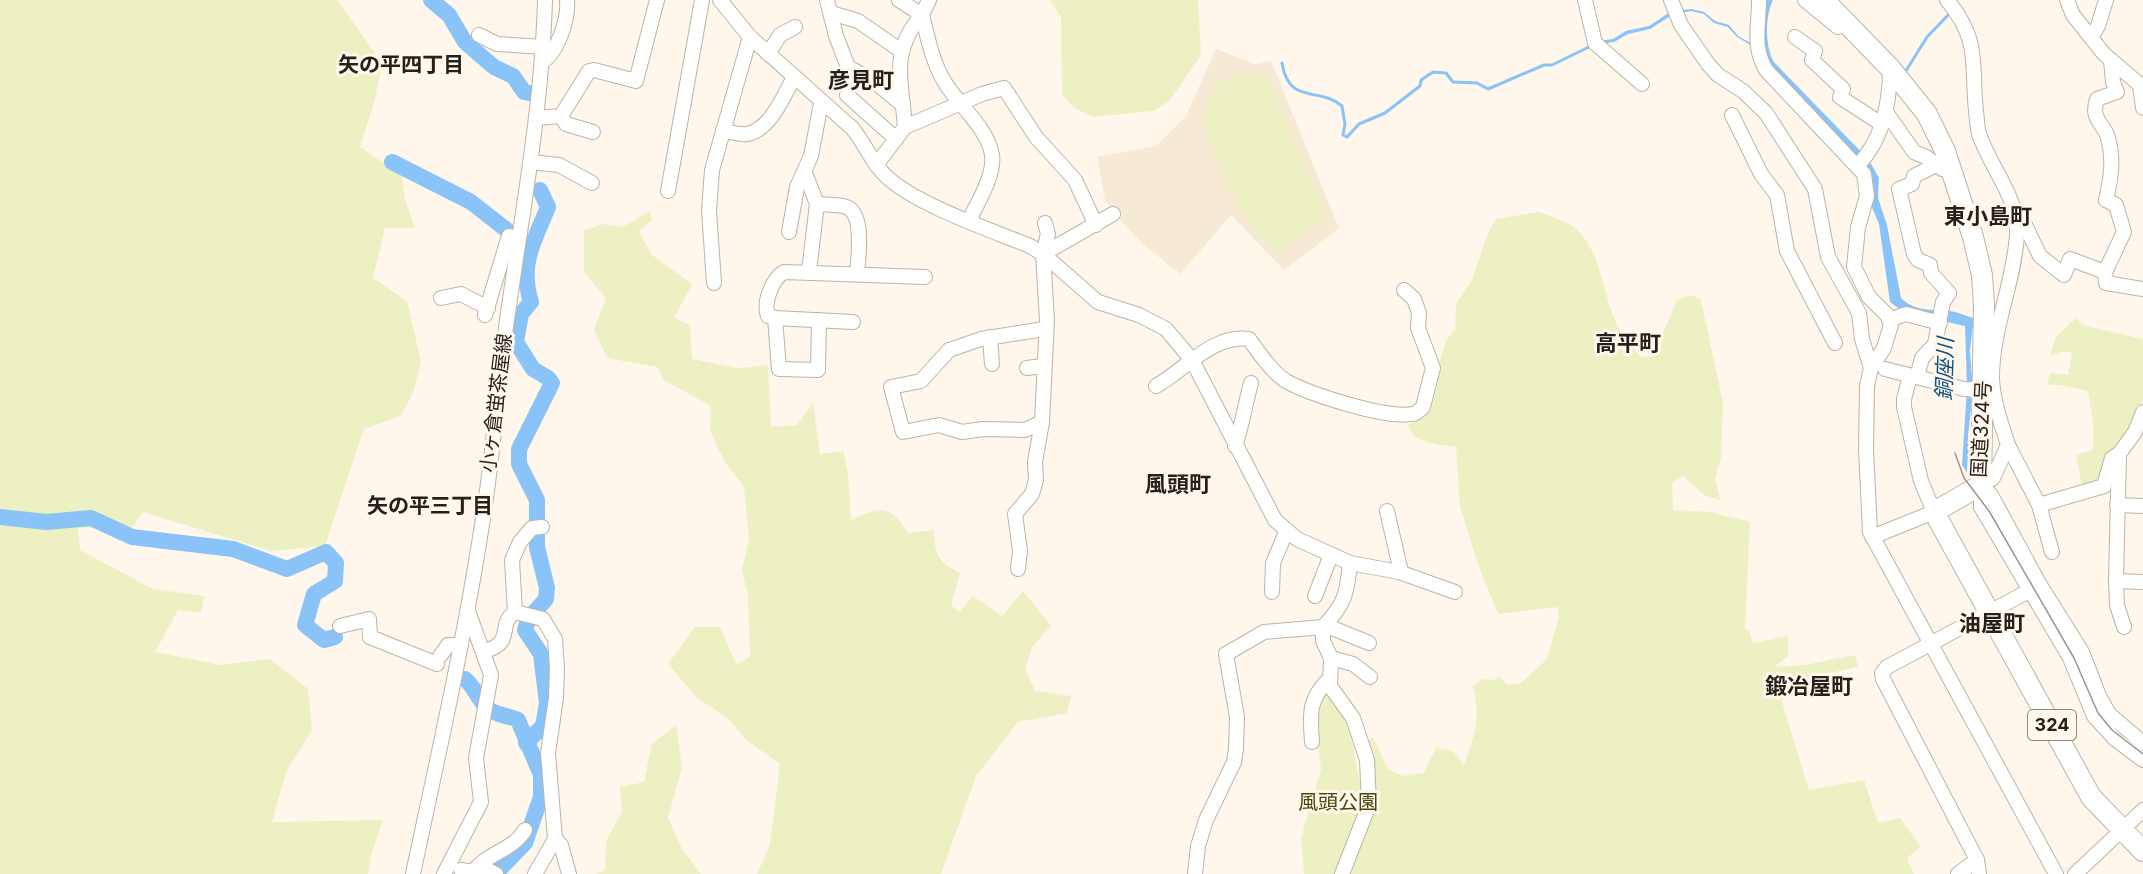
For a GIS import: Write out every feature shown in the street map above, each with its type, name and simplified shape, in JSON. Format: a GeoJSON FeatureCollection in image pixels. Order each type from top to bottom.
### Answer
{"type":"FeatureCollection","features":[{"type":"Feature","properties":{"kind":"highway","name":"国道324号"},"geometry":{"type":"LineString","coordinates":[[1824,0],[1890,68],[1935,127],[1974,237],[1982,275],[1974,390],[1981,485],[1934,512]]}},
{"type":"Feature","properties":{"kind":"highway","name":"324"},"geometry":{"type":"LineString","coordinates":[[1934,512],[2091,797],[2143,850]]}},
{"type":"Feature","properties":{"kind":"street"},"geometry":{"type":"LineString","coordinates":[[542,62],[550,56],[566,18],[567,0]]}},
{"type":"Feature","properties":{"kind":"street"},"geometry":{"type":"LineString","coordinates":[[561,116],[589,71],[594,70],[636,81],[657,0]]}},
{"type":"Feature","properties":{"kind":"street"},"geometry":{"type":"LineString","coordinates":[[668,191],[702,0]]}},
{"type":"Feature","properties":{"kind":"street"},"geometry":{"type":"LineString","coordinates":[[720,0],[750,37],[821,103],[837,114],[866,145],[876,165],[904,190],[1043,254],[1098,302],[1146,318],[1166,328],[1192,360],[1275,520],[1298,539],[1350,563],[1401,573],[1455,592]]}},
{"type":"Feature","properties":{"kind":"street"},"geometry":{"type":"LineString","coordinates":[[899,0],[922,15],[933,70],[976,124],[992,156],[987,179],[969,221]]}},
{"type":"Feature","properties":{"kind":"street"},"geometry":{"type":"LineString","coordinates":[[905,127],[900,50],[929,0]]}},
{"type":"Feature","properties":{"kind":"street"},"geometry":{"type":"LineString","coordinates":[[1585,0],[1595,43],[1642,84]]}},
{"type":"Feature","properties":{"kind":"street"},"geometry":{"type":"LineString","coordinates":[[1671,0],[1681,25],[1708,64],[1766,113],[1815,189],[1828,257],[1859,313],[1874,364],[1866,423],[1869,527],[1872,537],[2056,874]]}},
{"type":"Feature","properties":{"kind":"street"},"geometry":{"type":"LineString","coordinates":[[1759,0],[1756,42],[1759,59],[1766,70],[1864,174],[1867,196],[1858,227],[1854,267],[1875,306],[1889,320]]}},
{"type":"Feature","properties":{"kind":"street"},"geometry":{"type":"LineString","coordinates":[[1805,0],[1840,30],[1847,24]]}},
{"type":"Feature","properties":{"kind":"street"},"geometry":{"type":"LineString","coordinates":[[1947,0],[1957,12],[1973,44],[1978,133],[1995,164],[2017,221],[2013,273],[1993,355],[1992,380],[1996,407],[2008,445],[2039,506],[2052,552]]}},
{"type":"Feature","properties":{"kind":"street"},"geometry":{"type":"LineString","coordinates":[[2067,0],[2073,15],[2111,60],[2140,85],[2143,108]]}},
{"type":"Feature","properties":{"kind":"street"},"geometry":{"type":"LineString","coordinates":[[2092,36],[2098,26],[2106,0]]}},
{"type":"Feature","properties":{"kind":"street","name":"小ヶ倉蛍茶屋線"},"geometry":{"type":"LineString","coordinates":[[413,874],[468,611],[482,528],[499,376],[537,118],[544,46],[538,2]]}},
{"type":"Feature","properties":{"kind":"street"},"geometry":{"type":"LineString","coordinates":[[829,7],[858,21],[900,50]]}},
{"type":"Feature","properties":{"kind":"street"},"geometry":{"type":"LineString","coordinates":[[829,7],[836,36],[851,78],[847,95],[837,114]]}},
{"type":"Feature","properties":{"kind":"street"},"geometry":{"type":"LineString","coordinates":[[768,54],[780,36],[795,27]]}},
{"type":"Feature","properties":{"kind":"street"},"geometry":{"type":"LineString","coordinates":[[479,35],[497,44],[544,46]]}},
{"type":"Feature","properties":{"kind":"street"},"geometry":{"type":"LineString","coordinates":[[714,283],[709,210],[712,170],[750,37]]}},
{"type":"Feature","properties":{"kind":"street"},"geometry":{"type":"LineString","coordinates":[[1795,37],[1815,51],[1812,60],[1843,89],[1840,97],[1883,118],[1914,152],[1954,178]]}},
{"type":"Feature","properties":{"kind":"street"},"geometry":{"type":"LineString","coordinates":[[2111,60],[2113,82],[2117,92],[2097,99],[2096,116],[2108,137],[2111,155],[2106,200],[2116,206],[2124,232],[2105,272],[2106,283],[2143,289]]}},
{"type":"Feature","properties":{"kind":"street"},"geometry":{"type":"LineString","coordinates":[[848,67],[876,83],[903,105]]}},
{"type":"Feature","properties":{"kind":"street"},"geometry":{"type":"LineString","coordinates":[[1857,166],[1873,149],[1883,118],[1890,68]]}},
{"type":"Feature","properties":{"kind":"street"},"geometry":{"type":"LineString","coordinates":[[722,164],[728,139],[742,138],[774,113],[794,77]]}},
{"type":"Feature","properties":{"kind":"street"},"geometry":{"type":"LineString","coordinates":[[876,165],[905,127],[995,89],[1004,88],[1043,146],[1075,180],[1096,225]]}},
{"type":"Feature","properties":{"kind":"street"},"geometry":{"type":"LineString","coordinates":[[847,95],[896,139]]}},
{"type":"Feature","properties":{"kind":"street"},"geometry":{"type":"LineString","coordinates":[[789,232],[797,187],[811,156],[821,103]]}},
{"type":"Feature","properties":{"kind":"street"},"geometry":{"type":"LineString","coordinates":[[1732,115],[1761,174],[1777,195],[1787,251],[1835,343]]}},
{"type":"Feature","properties":{"kind":"street"},"geometry":{"type":"LineString","coordinates":[[537,118],[561,116]]}},
{"type":"Feature","properties":{"kind":"street"},"geometry":{"type":"LineString","coordinates":[[561,116],[566,124],[593,132]]}},
{"type":"Feature","properties":{"kind":"street"},"geometry":{"type":"LineString","coordinates":[[723,130],[748,134]]}},
{"type":"Feature","properties":{"kind":"street"},"geometry":{"type":"LineString","coordinates":[[531,162],[559,165],[592,183]]}},
{"type":"Feature","properties":{"kind":"street"},"geometry":{"type":"LineString","coordinates":[[1872,537],[1934,512],[1919,473],[1904,399],[1922,358],[1935,344],[1943,302],[1949,293],[1931,273],[1930,265],[1918,260],[1914,254],[1899,189],[1912,184],[1914,176],[1936,165]]}},
{"type":"Feature","properties":{"kind":"street"},"geometry":{"type":"LineString","coordinates":[[805,172],[817,204],[809,271]]}},
{"type":"Feature","properties":{"kind":"street"},"geometry":{"type":"LineString","coordinates":[[817,204],[848,208],[853,213],[860,237],[857,274]]}},
{"type":"Feature","properties":{"kind":"street"},"geometry":{"type":"LineString","coordinates":[[1043,254],[1113,214]]}},
{"type":"Feature","properties":{"kind":"street"},"geometry":{"type":"LineString","coordinates":[[1018,569],[1020,551],[1015,514],[1032,494],[1036,480],[1035,462],[1042,422],[1044,329],[1047,320],[1043,254],[1048,234],[1045,223]]}},
{"type":"Feature","properties":{"kind":"street"},"geometry":{"type":"LineString","coordinates":[[2024,223],[2040,256],[2064,275],[2070,259],[2105,272]]}},
{"type":"Feature","properties":{"kind":"street"},"geometry":{"type":"LineString","coordinates":[[441,298],[461,294],[486,311],[509,236],[518,240]]}},
{"type":"Feature","properties":{"kind":"street"},"geometry":{"type":"LineString","coordinates":[[853,322],[775,318],[768,316],[765,308],[768,296],[781,273],[809,271],[925,277]]}},
{"type":"Feature","properties":{"kind":"street"},"geometry":{"type":"LineString","coordinates":[[1156,386],[1209,348],[1234,340],[1249,339],[1284,380],[1294,385],[1351,405],[1397,414],[1413,414],[1423,407],[1433,368],[1419,328],[1419,314],[1414,299],[1404,290]]}},
{"type":"Feature","properties":{"kind":"street"},"geometry":{"type":"LineString","coordinates":[[1889,320],[1906,314],[1941,318]]}},
{"type":"Feature","properties":{"kind":"street"},"geometry":{"type":"LineString","coordinates":[[775,318],[779,369],[818,370],[819,320]]}},
{"type":"Feature","properties":{"kind":"street"},"geometry":{"type":"LineString","coordinates":[[1874,364],[1884,348],[1889,320]]}},
{"type":"Feature","properties":{"kind":"street"},"geometry":{"type":"LineString","coordinates":[[1042,422],[1025,430],[982,429],[962,432],[939,425],[903,432],[891,387],[917,384],[950,350],[990,338],[1044,329]]}},
{"type":"Feature","properties":{"kind":"street"},"geometry":{"type":"LineString","coordinates":[[990,338],[992,364]]}},
{"type":"Feature","properties":{"kind":"street"},"geometry":{"type":"LineString","coordinates":[[1874,364],[1913,376],[1974,390]]}},
{"type":"Feature","properties":{"kind":"street"},"geometry":{"type":"LineString","coordinates":[[1027,368],[1043,366]]}},
{"type":"Feature","properties":{"kind":"street"},"geometry":{"type":"LineString","coordinates":[[1235,446],[1239,438],[1240,423],[1251,383]]}},
{"type":"Feature","properties":{"kind":"street"},"geometry":{"type":"LineString","coordinates":[[2039,506],[2104,486],[2112,458],[2119,454],[2135,432],[2143,412]]}},
{"type":"Feature","properties":{"kind":"street"},"geometry":{"type":"LineString","coordinates":[[2008,445],[1993,478],[1981,485],[1991,495],[2070,658],[2094,716],[2115,739],[2143,760]]}},
{"type":"Feature","properties":{"kind":"street"},"geometry":{"type":"LineString","coordinates":[[2119,454],[2116,581],[2117,605],[2124,627]]}},
{"type":"Feature","properties":{"kind":"street"},"geometry":{"type":"LineString","coordinates":[[2117,505],[2143,506]]}},
{"type":"Feature","properties":{"kind":"street"},"geometry":{"type":"LineString","coordinates":[[1387,512],[1401,573]]}},
{"type":"Feature","properties":{"kind":"street"},"geometry":{"type":"LineString","coordinates":[[527,614],[513,553],[537,527]]}},
{"type":"Feature","properties":{"kind":"street"},"geometry":{"type":"LineString","coordinates":[[1272,592],[1273,563],[1287,530]]}},
{"type":"Feature","properties":{"kind":"street"},"geometry":{"type":"LineString","coordinates":[[1315,596],[1331,555]]}},
{"type":"Feature","properties":{"kind":"street"},"geometry":{"type":"LineString","coordinates":[[1342,874],[1369,805],[1367,760],[1353,718],[1330,686],[1330,658],[1323,641],[1324,626],[1343,603],[1348,588],[1350,563]]}},
{"type":"Feature","properties":{"kind":"street"},"geometry":{"type":"LineString","coordinates":[[2116,581],[2143,582]]}},
{"type":"Feature","properties":{"kind":"street"},"geometry":{"type":"LineString","coordinates":[[1958,874],[1978,867],[1882,679],[1882,673],[1887,667],[1989,615],[2035,588]]}},
{"type":"Feature","properties":{"kind":"street"},"geometry":{"type":"LineString","coordinates":[[2035,588],[2082,652],[2099,696],[2109,714],[2143,743]]}},
{"type":"Feature","properties":{"kind":"street"},"geometry":{"type":"LineString","coordinates":[[444,874],[448,861],[480,805],[476,758],[491,675],[468,611]]}},
{"type":"Feature","properties":{"kind":"street"},"geometry":{"type":"LineString","coordinates":[[484,651],[501,644],[509,619],[527,614],[551,628],[555,639],[557,684],[548,753],[555,839],[535,874]]}},
{"type":"Feature","properties":{"kind":"street"},"geometry":{"type":"LineString","coordinates":[[340,626],[369,620],[370,637],[439,660],[448,645],[461,645]]}},
{"type":"Feature","properties":{"kind":"street"},"geometry":{"type":"LineString","coordinates":[[1195,874],[1198,846],[1206,820],[1234,762],[1236,749],[1237,717],[1226,654],[1264,632],[1324,626],[1369,643]]}},
{"type":"Feature","properties":{"kind":"street"},"geometry":{"type":"LineString","coordinates":[[1330,658],[1353,664],[1370,677]]}},
{"type":"Feature","properties":{"kind":"street"},"geometry":{"type":"LineString","coordinates":[[1312,742],[1309,710],[1329,679]]}},
{"type":"Feature","properties":{"kind":"street"},"geometry":{"type":"LineString","coordinates":[[2078,873],[2143,810]]}},
{"type":"Feature","properties":{"kind":"street"},"geometry":{"type":"LineString","coordinates":[[494,872],[484,868],[467,871],[520,839],[525,830]]}},
{"type":"Feature","properties":{"kind":"street"},"geometry":{"type":"LineString","coordinates":[[555,839],[561,845],[569,874]]}},
{"type":"Feature","properties":{"kind":"shaded area"},"geometry":{"type":"Polygon","coordinates":[[[1216,49],[1254,64],[1271,61],[1339,228],[1284,270],[1231,215],[1180,274],[1145,246],[1115,215],[1105,200],[1097,157],[1156,146],[1186,116],[1216,49]]]}},
{"type":"Feature","properties":{"kind":"green space"},"geometry":{"type":"Polygon","coordinates":[[[0,0],[337,0],[382,63],[374,103],[360,147],[402,176],[405,200],[415,228],[385,228],[373,278],[407,301],[421,362],[413,393],[401,416],[364,429],[325,546],[271,551],[143,512],[131,528],[78,528],[80,550],[153,589],[204,596],[201,613],[178,610],[155,652],[220,665],[270,659],[308,689],[312,730],[286,772],[272,822],[383,820],[371,856],[368,874],[0,874],[0,0]]]}},
{"type":"Feature","properties":{"kind":"green space"},"geometry":{"type":"Polygon","coordinates":[[[1050,0],[1198,0],[1201,55],[1169,101],[1153,111],[1093,117],[1074,108],[1062,94],[1061,17],[1050,0]]]}},
{"type":"Feature","properties":{"kind":"green space"},"geometry":{"type":"Polygon","coordinates":[[[1240,73],[1265,74],[1327,217],[1277,253],[1240,211],[1201,121],[1215,85],[1240,73]]]}},
{"type":"Feature","properties":{"kind":"green space"},"geometry":{"type":"Polygon","coordinates":[[[650,211],[652,220],[639,232],[652,255],[692,284],[674,318],[690,325],[692,359],[738,368],[768,365],[771,427],[797,425],[813,403],[820,454],[843,451],[848,473],[851,521],[883,510],[895,516],[908,533],[934,530],[935,546],[939,557],[946,565],[960,573],[951,605],[959,612],[973,596],[1002,616],[1023,591],[1051,626],[1032,647],[1025,668],[1035,691],[1071,696],[1067,713],[1018,722],[976,776],[941,874],[757,874],[770,845],[780,764],[744,738],[729,719],[696,697],[668,664],[695,627],[720,627],[736,664],[750,657],[748,596],[742,570],[749,539],[744,487],[724,461],[710,430],[711,406],[664,380],[657,367],[607,358],[594,330],[606,298],[584,272],[584,230],[603,224],[623,227],[650,211]]]}},
{"type":"Feature","properties":{"kind":"green space"},"geometry":{"type":"Polygon","coordinates":[[[1538,212],[1567,223],[1583,237],[1594,256],[1616,323],[1627,341],[1641,357],[1654,355],[1677,300],[1692,295],[1701,300],[1723,403],[1721,458],[1715,478],[1720,500],[1705,496],[1683,476],[1672,482],[1673,510],[1709,512],[1750,522],[1745,629],[1749,630],[1753,643],[1788,636],[1788,656],[1774,667],[1805,665],[1855,655],[1858,667],[1811,677],[1800,688],[1786,693],[1782,702],[1809,790],[1864,780],[1878,823],[1900,818],[1921,847],[1907,858],[1914,874],[1346,874],[1375,811],[1375,782],[1367,741],[1373,737],[1388,769],[1403,776],[1424,773],[1436,748],[1453,751],[1464,765],[1476,726],[1477,708],[1473,686],[1482,679],[1493,680],[1500,677],[1507,684],[1520,684],[1547,659],[1559,617],[1557,607],[1498,614],[1477,562],[1460,506],[1456,447],[1421,440],[1415,436],[1408,425],[1425,417],[1431,408],[1438,384],[1439,364],[1446,341],[1455,329],[1456,304],[1472,280],[1488,233],[1496,219],[1538,212]]]}},
{"type":"Feature","properties":{"kind":"green space"},"geometry":{"type":"Polygon","coordinates":[[[2075,318],[2085,326],[2143,339],[2143,399],[2132,430],[2103,484],[2083,490],[2076,455],[2093,450],[2093,422],[2088,391],[2060,385],[2047,385],[2050,373],[2068,375],[2072,353],[2063,351],[2050,356],[2055,339],[2075,318]]]}},
{"type":"Feature","properties":{"kind":"green space","name":"風頭公園"},"geometry":{"type":"Polygon","coordinates":[[[1325,688],[1348,721],[1364,804],[1337,874],[1304,874],[1301,838],[1321,769],[1314,712],[1325,688]]]}},
{"type":"Feature","properties":{"kind":"green space"},"geometry":{"type":"Polygon","coordinates":[[[676,725],[682,767],[668,818],[682,849],[701,874],[596,874],[605,870],[606,841],[622,812],[620,787],[644,782],[652,744],[676,725]]]}},
{"type":"Feature","properties":{"kind":"water"},"geometry":{"type":"Polygon","coordinates":[[[1762,0],[1773,0],[1768,14],[1767,30],[1768,47],[1773,61],[1869,160],[1879,178],[1878,198],[1887,225],[1901,298],[1918,308],[1953,312],[1974,318],[1970,350],[1973,392],[1968,435],[1970,477],[1962,465],[1967,388],[1965,326],[1903,312],[1890,302],[1879,224],[1868,198],[1868,183],[1754,47],[1737,37],[1728,27],[1714,23],[1704,14],[1691,11],[1672,15],[1650,29],[1628,34],[1614,42],[1600,44],[1598,41],[1613,39],[1626,31],[1649,26],[1670,12],[1691,9],[1704,12],[1715,21],[1729,25],[1738,36],[1754,45],[1762,0]]]}},
{"type":"Feature","properties":{"kind":"waterway"},"geometry":{"type":"LineString","coordinates":[[431,0],[449,15],[465,42],[494,67],[513,76],[524,92],[529,93]]}},
{"type":"Feature","properties":{"kind":"waterway"},"geometry":{"type":"LineString","coordinates":[[1904,74],[1927,37],[1950,13]]}},
{"type":"Feature","properties":{"kind":"waterway"},"geometry":{"type":"LineString","coordinates":[[1282,63],[1291,85],[1306,93],[1333,100],[1342,106],[1345,124],[1343,135],[1347,137],[1359,124],[1385,113],[1420,86],[1421,80],[1433,72],[1446,73],[1453,82],[1477,83],[1488,89],[1544,65],[1552,65],[1591,46]]}},
{"type":"Feature","properties":{"kind":"waterway"},"geometry":{"type":"LineString","coordinates":[[392,162],[471,202],[508,231]]}},
{"type":"Feature","properties":{"kind":"waterway"},"geometry":{"type":"LineString","coordinates":[[526,743],[543,726],[547,703],[541,654],[525,630],[529,618],[546,599],[547,588],[537,547],[537,500],[519,464],[519,449],[552,383],[533,369],[516,342],[521,314],[531,302],[527,264],[533,242],[548,207],[540,190]]}},
{"type":"Feature","properties":{"kind":"waterway"},"geometry":{"type":"LineString","coordinates":[[0,517],[46,522],[91,518],[132,537],[233,549],[287,569],[326,552],[336,563],[335,581],[314,594],[305,625],[324,640],[335,637]]}},
{"type":"Feature","properties":{"kind":"waterway"},"geometry":{"type":"LineString","coordinates":[[465,679],[490,710],[518,720],[541,775],[541,797],[525,843],[495,874]]}},
{"type":"Feature","properties":{"kind":"tram line"},"geometry":{"type":"LineString","coordinates":[[1955,453],[1964,478],[1989,511],[2074,658],[2098,713],[2112,730],[2143,754]]}},
{"type":"Feature","properties":{"kind":"district","name":"矢の平四丁目"},"geometry":{"type":"Point","coordinates":[401,65]}},
{"type":"Feature","properties":{"kind":"district","name":"彦見町"},"geometry":{"type":"Point","coordinates":[861,80]}},
{"type":"Feature","properties":{"kind":"district","name":"東小島町"},"geometry":{"type":"Point","coordinates":[1988,216]}},
{"type":"Feature","properties":{"kind":"district","name":"高平町"},"geometry":{"type":"Point","coordinates":[1628,343]}},
{"type":"Feature","properties":{"kind":"district","name":"風頭町"},"geometry":{"type":"Point","coordinates":[1178,484]}},
{"type":"Feature","properties":{"kind":"district","name":"矢の平三丁目"},"geometry":{"type":"Point","coordinates":[430,506]}},
{"type":"Feature","properties":{"kind":"district","name":"油屋町"},"geometry":{"type":"Point","coordinates":[1992,623]}},
{"type":"Feature","properties":{"kind":"district","name":"鍛冶屋町"},"geometry":{"type":"Point","coordinates":[1809,686]}},
{"type":"Feature","properties":{"kind":"water label","name":"銅座川"},"geometry":{"type":"Point","coordinates":[1945,369]}}]}
